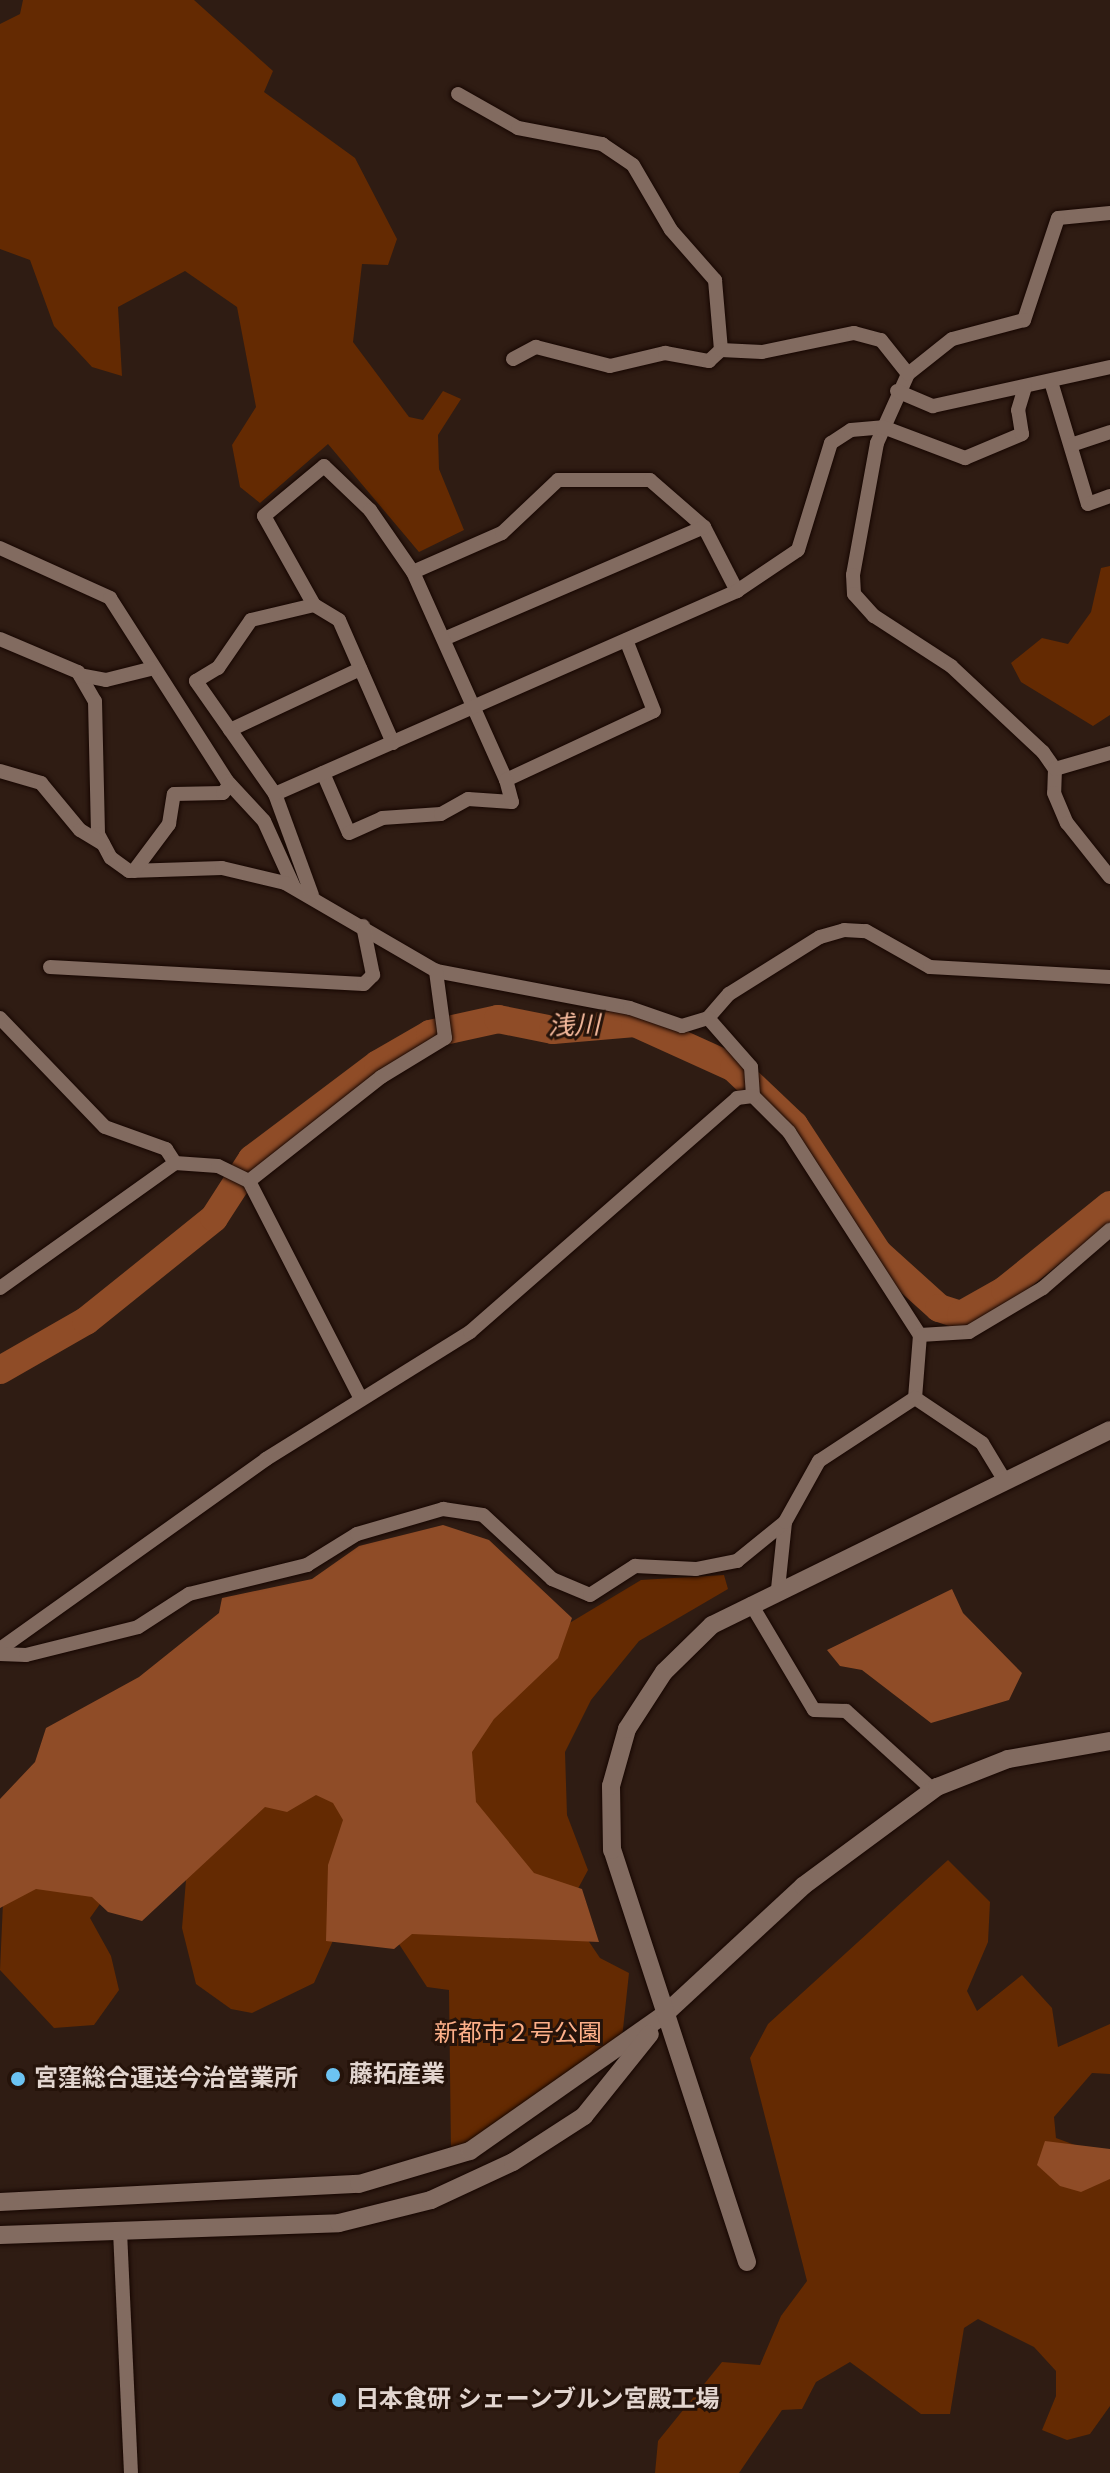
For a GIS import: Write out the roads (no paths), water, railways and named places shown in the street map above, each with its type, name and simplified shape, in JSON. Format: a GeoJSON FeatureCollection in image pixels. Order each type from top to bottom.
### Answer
{"type":"FeatureCollection","features":[{"type":"Feature","properties":{"kind":"street"},"geometry":{"type":"LineString","coordinates":[[458,94],[518,128],[602,144],[633,165],[671,230],[715,280],[721,350]]}},
{"type":"Feature","properties":{"kind":"street"},"geometry":{"type":"LineString","coordinates":[[1110,213],[1058,218],[1024,320],[952,339],[908,374],[897,391],[883,427],[854,594],[951,666],[1055,769],[1054,793],[1067,823],[1110,877]]}},
{"type":"Feature","properties":{"kind":"street"},"geometry":{"type":"LineString","coordinates":[[513,359],[536,347],[610,366],[665,353],[709,361],[721,350],[762,352],[854,333],[881,340],[908,374]]}},
{"type":"Feature","properties":{"kind":"street"},"geometry":{"type":"LineString","coordinates":[[897,391],[933,406],[1025,387],[1052,385],[1110,367]]}},
{"type":"Feature","properties":{"kind":"street"},"geometry":{"type":"LineString","coordinates":[[1052,385],[1088,504],[1110,496]]}},
{"type":"Feature","properties":{"kind":"street"},"geometry":{"type":"LineString","coordinates":[[275,794],[737,591],[798,550],[831,443],[851,430],[883,427],[965,458],[1022,434],[1018,410],[1025,387]]}},
{"type":"Feature","properties":{"kind":"street"},"geometry":{"type":"LineString","coordinates":[[1071,445],[1110,432]]}},
{"type":"Feature","properties":{"kind":"street"},"geometry":{"type":"LineString","coordinates":[[323,773],[349,833],[382,818],[441,814],[468,799],[512,802],[506,780],[413,572],[370,510],[324,466],[264,516],[314,605],[339,620],[393,743]]}},
{"type":"Feature","properties":{"kind":"street"},"geometry":{"type":"LineString","coordinates":[[413,572],[502,533],[558,480],[650,480],[704,527],[737,591]]}},
{"type":"Feature","properties":{"kind":"street"},"geometry":{"type":"LineString","coordinates":[[444,639],[704,527]]}},
{"type":"Feature","properties":{"kind":"street"},"geometry":{"type":"LineString","coordinates":[[0,548],[110,598],[230,784],[264,821],[294,887]]}},
{"type":"Feature","properties":{"kind":"street"},"geometry":{"type":"LineString","coordinates":[[312,895],[275,794],[196,681],[218,668],[251,620],[314,605]]}},
{"type":"Feature","properties":{"kind":"street"},"geometry":{"type":"LineString","coordinates":[[0,639],[80,675],[106,680],[154,668]]}},
{"type":"Feature","properties":{"kind":"street"},"geometry":{"type":"LineString","coordinates":[[506,780],[654,711],[626,640]]}},
{"type":"Feature","properties":{"kind":"street"},"geometry":{"type":"LineString","coordinates":[[230,730],[360,669]]}},
{"type":"Feature","properties":{"kind":"street"},"geometry":{"type":"LineString","coordinates":[[80,675],[95,701],[103,844]]}},
{"type":"Feature","properties":{"kind":"street"},"geometry":{"type":"LineString","coordinates":[[1055,769],[1110,753]]}},
{"type":"Feature","properties":{"kind":"street"},"geometry":{"type":"LineString","coordinates":[[0,771],[41,783],[80,830],[103,844],[134,871],[222,868],[294,887],[436,971],[630,1008],[682,1026],[708,1018],[729,994],[820,937],[844,930],[866,931],[930,967],[1110,977]]}},
{"type":"Feature","properties":{"kind":"street"},"geometry":{"type":"LineString","coordinates":[[134,871],[169,824],[174,794],[223,793],[230,784]]}},
{"type":"Feature","properties":{"kind":"street"},"geometry":{"type":"LineString","coordinates":[[50,967],[364,984],[373,975],[363,926]]}},
{"type":"Feature","properties":{"kind":"street"},"geometry":{"type":"LineString","coordinates":[[249,1181],[381,1077],[445,1038],[436,971]]}},
{"type":"Feature","properties":{"kind":"street"},"geometry":{"type":"LineString","coordinates":[[0,1018],[105,1127],[166,1149],[175,1163]]}},
{"type":"Feature","properties":{"kind":"street"},"geometry":{"type":"LineString","coordinates":[[708,1018],[751,1067],[753,1096],[789,1132],[838,1218],[920,1335],[915,1398]]}},
{"type":"Feature","properties":{"kind":"street"},"geometry":{"type":"LineString","coordinates":[[0,1651],[361,1399],[470,1332],[737,1098],[753,1096]]}},
{"type":"Feature","properties":{"kind":"street"},"geometry":{"type":"LineString","coordinates":[[0,1288],[175,1163],[218,1166],[249,1181],[361,1399]]}},
{"type":"Feature","properties":{"kind":"street"},"geometry":{"type":"LineString","coordinates":[[920,1335],[969,1332],[1043,1288],[1110,1230]]}},
{"type":"Feature","properties":{"kind":"street"},"geometry":{"type":"LineString","coordinates":[[915,1398],[982,1443],[1005,1481]]}},
{"type":"Feature","properties":{"kind":"street"},"geometry":{"type":"LineString","coordinates":[[0,1651],[26,1655],[138,1627],[204,1588],[307,1565],[357,1534],[443,1509],[483,1515],[552,1579],[590,1595],[635,1566],[696,1569],[737,1561],[785,1522],[819,1461],[915,1398]]}},
{"type":"Feature","properties":{"kind":"street"},"geometry":{"type":"LineString","coordinates":[[747,2262],[612,1850],[611,1786],[627,1729],[664,1672],[712,1625],[778,1589],[1110,1430]]}},
{"type":"Feature","properties":{"kind":"street"},"geometry":{"type":"LineString","coordinates":[[778,1589],[785,1522]]}},
{"type":"Feature","properties":{"kind":"street"},"geometry":{"type":"LineString","coordinates":[[751,1604],[814,1710],[846,1711],[933,1790]]}},
{"type":"Feature","properties":{"kind":"street"},"geometry":{"type":"LineString","coordinates":[[0,2202],[359,2184],[470,2151],[666,2013],[803,1886],[933,1790],[1008,1759],[1110,1741]]}},
{"type":"Feature","properties":{"kind":"street"},"geometry":{"type":"LineString","coordinates":[[0,2235],[339,2223],[431,2200],[513,2162],[584,2116],[666,2013]]}},
{"type":"Feature","properties":{"kind":"street"},"geometry":{"type":"LineString","coordinates":[[120,2231],[131,2473]]}},
{"type":"Feature","properties":{"kind":"waterway","name":"浅川"},"geometry":{"type":"LineString","coordinates":[[0,1370],[86,1321],[214,1218],[252,1159],[378,1064],[430,1034],[498,1019],[553,1030],[635,1023],[734,1068],[794,1125],[878,1253],[939,1308],[961,1315],[1005,1290],[1110,1205]]}},
{"type":"Feature","properties":{"kind":"place","name":"藤拓産業"},"geometry":{"type":"Point","coordinates":[333,2075]}},
{"type":"Feature","properties":{"kind":"place","name":"宮窪総合運送今治営業所"},"geometry":{"type":"Point","coordinates":[18,2079]}},
{"type":"Feature","properties":{"kind":"place","name":"日本食研 シェーンブルン宮殿工場"},"geometry":{"type":"Point","coordinates":[339,2400]}},
{"type":"Feature","properties":{"kind":"park label","name":"新都市２号公園"},"geometry":{"type":"Point","coordinates":[518,2034]}}]}
